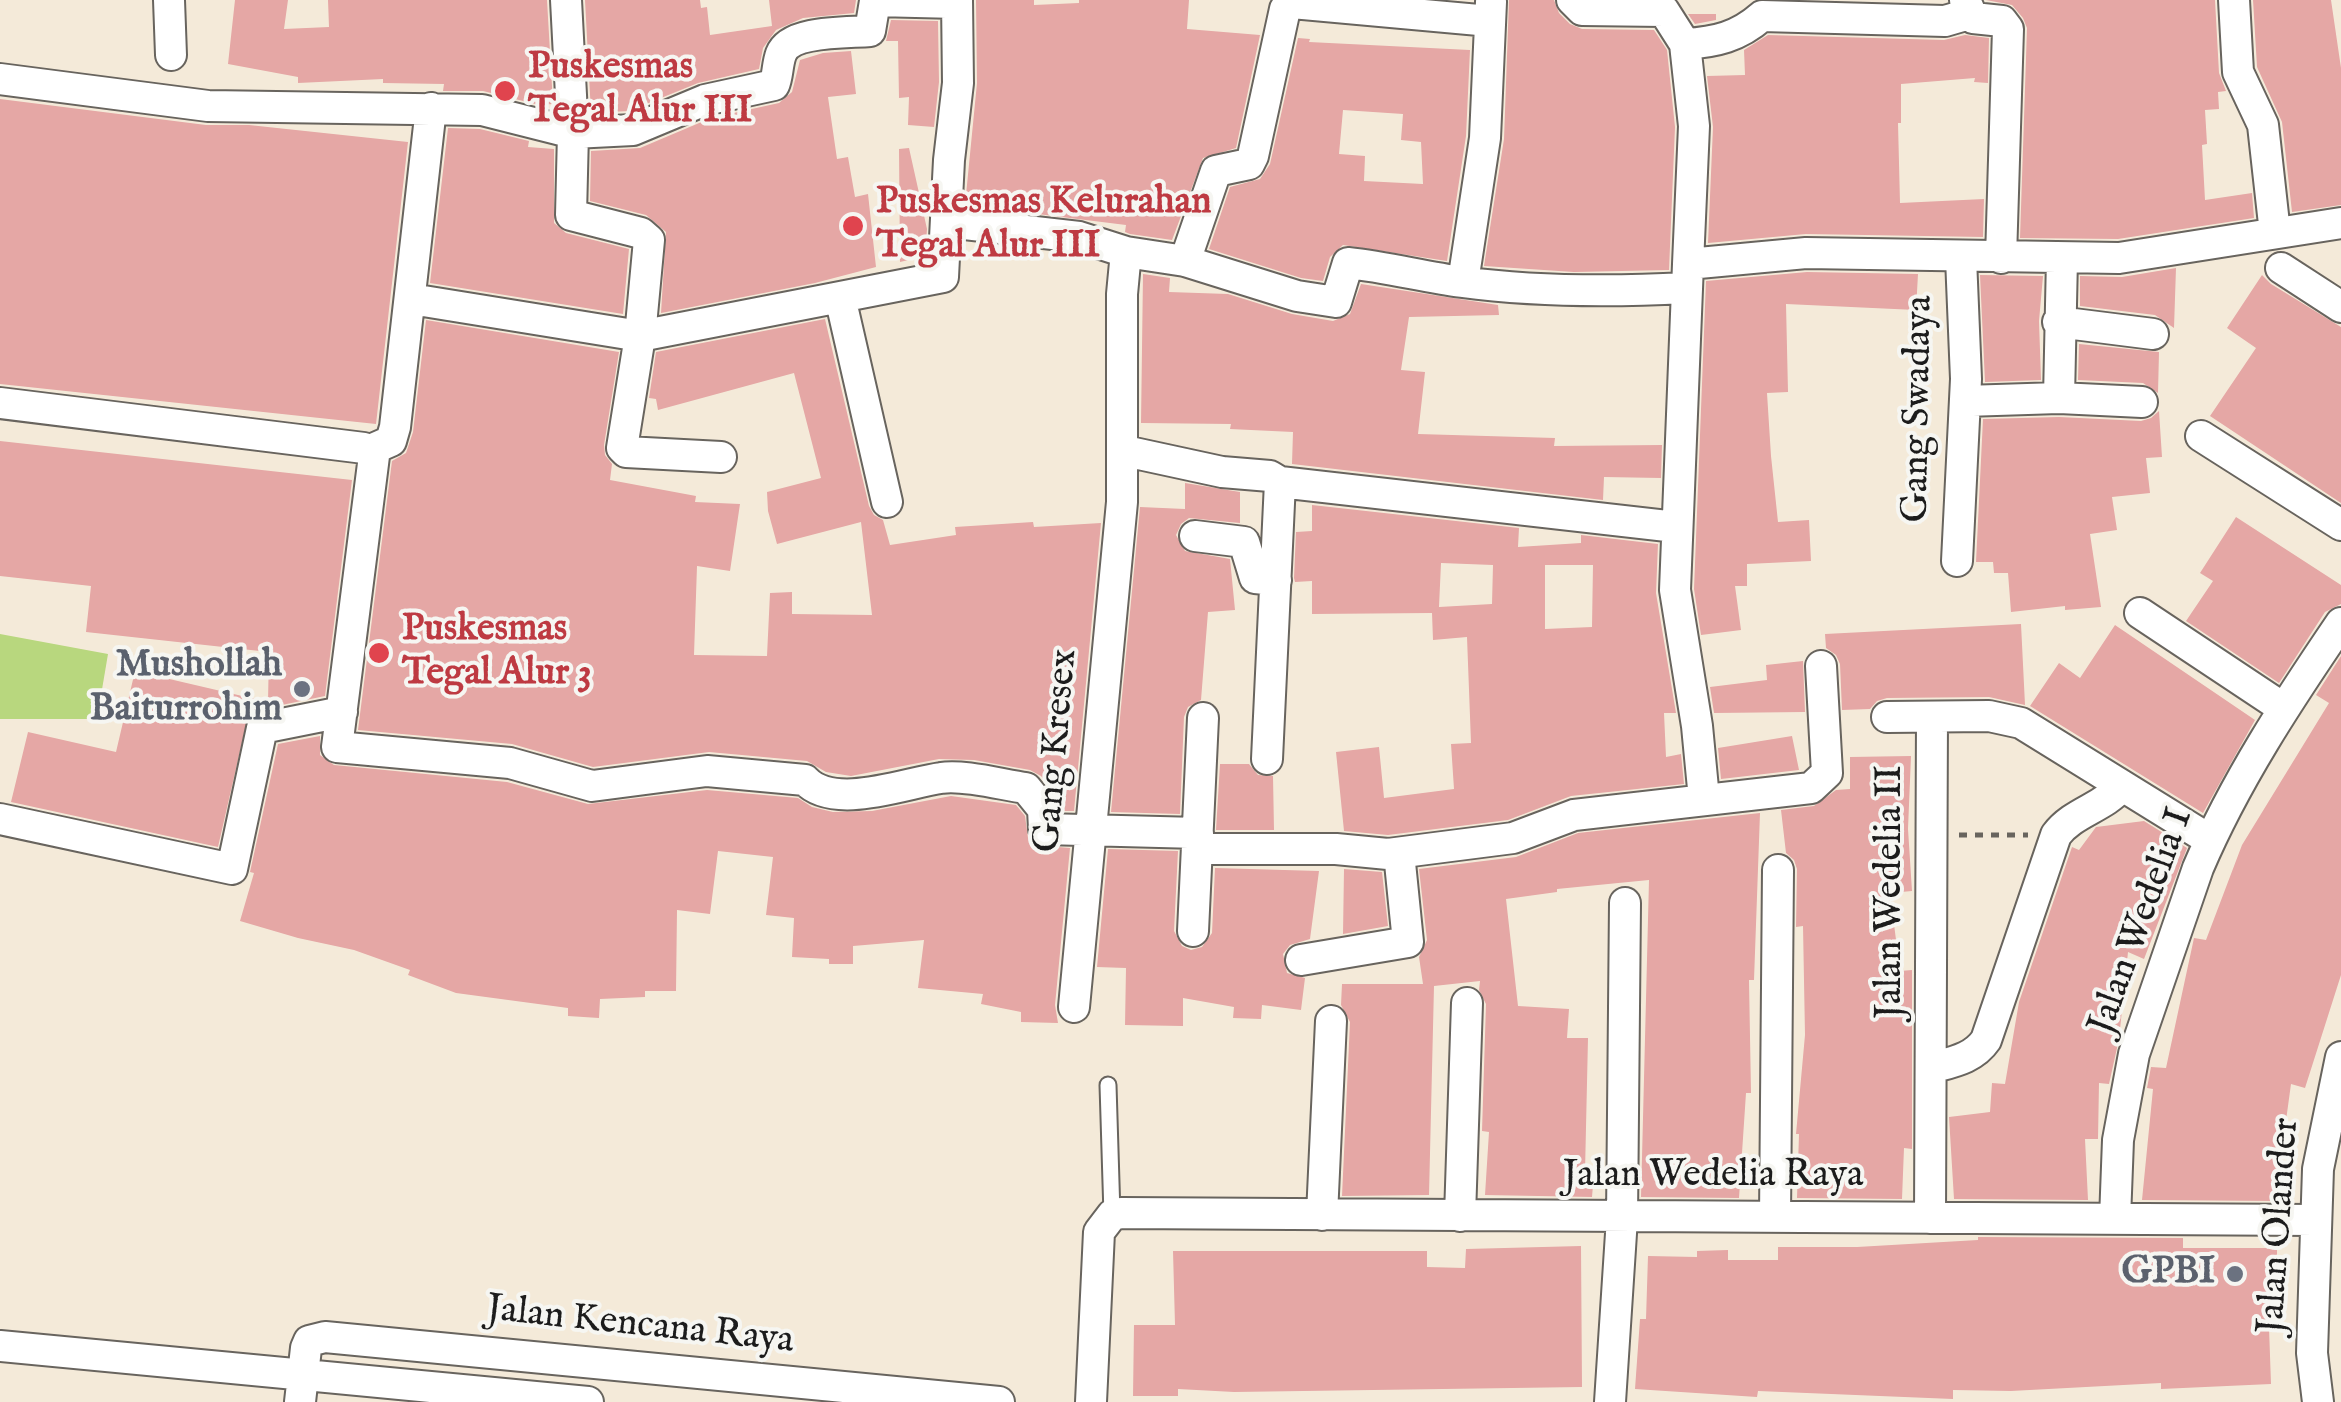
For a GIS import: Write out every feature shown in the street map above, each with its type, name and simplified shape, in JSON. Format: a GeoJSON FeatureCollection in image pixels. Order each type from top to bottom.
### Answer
{"type":"FeatureCollection","features":[{"type":"Feature","properties":{"kind":"street"},"geometry":{"type":"LineString","coordinates":[[170,0],[171,55]]}},
{"type":"Feature","properties":{"kind":"street"},"geometry":{"type":"LineString","coordinates":[[566,0],[573,133],[570,215],[649,238],[623,451],[721,458]]}},
{"type":"Feature","properties":{"kind":"street"},"geometry":{"type":"LineString","coordinates":[[1572,0],[1582,10],[1664,10],[1689,59],[1694,126],[1674,590],[1698,726],[1704,799]]}},
{"type":"Feature","properties":{"kind":"street"},"geometry":{"type":"LineString","coordinates":[[2234,0],[2238,72],[2263,124],[2263,235]]}},
{"type":"Feature","properties":{"kind":"street"},"geometry":{"type":"LineString","coordinates":[[0,79],[208,106],[482,110],[573,133],[633,130],[706,100],[774,86],[781,53],[790,42],[802,37],[870,31],[876,1],[957,1],[958,83],[949,160],[944,277],[640,336],[410,299]]}},
{"type":"Feature","properties":{"kind":"street"},"geometry":{"type":"LineString","coordinates":[[1185,260],[1216,171],[1249,164],[1253,156],[1285,9],[1292,4],[1490,10],[1485,138],[1463,282]]}},
{"type":"Feature","properties":{"kind":"street"},"geometry":{"type":"LineString","coordinates":[[1684,44],[1718,42],[1744,31],[1762,16],[1795,9],[1944,22],[1967,7],[1973,18],[2002,21],[2008,29],[2001,258]]}},
{"type":"Feature","properties":{"kind":"street"},"geometry":{"type":"LineString","coordinates":[[431,108],[396,427],[391,441],[375,448],[337,747],[510,763],[592,786],[706,771],[804,780],[810,786],[852,796],[942,777],[1026,788],[1043,808],[1044,828],[1399,853],[1513,838],[1574,816],[1811,788],[1827,773],[1821,666]]}},
{"type":"Feature","properties":{"kind":"street"},"geometry":{"type":"LineString","coordinates":[[948,222],[1079,237],[1126,252],[1185,260],[1298,296],[1336,302],[1348,263],[1463,282],[1595,293],[1806,253],[2118,258],[2341,223]]}},
{"type":"Feature","properties":{"kind":"street","name":"Gang Kresex"},"geometry":{"type":"LineString","coordinates":[[1074,1007],[1122,502],[1122,294],[1126,252]]}},
{"type":"Feature","properties":{"kind":"street","name":"Gang Swadaya"},"geometry":{"type":"LineString","coordinates":[[1957,561],[1965,401],[1961,258]]}},
{"type":"Feature","properties":{"kind":"street"},"geometry":{"type":"LineString","coordinates":[[2059,398],[2062,258]]}},
{"type":"Feature","properties":{"kind":"street"},"geometry":{"type":"LineString","coordinates":[[2280,268],[2341,307]]}},
{"type":"Feature","properties":{"kind":"street"},"geometry":{"type":"LineString","coordinates":[[840,297],[887,502]]}},
{"type":"Feature","properties":{"kind":"street"},"geometry":{"type":"LineString","coordinates":[[2058,322],[2154,334]]}},
{"type":"Feature","properties":{"kind":"street"},"geometry":{"type":"LineString","coordinates":[[1965,401],[2059,398],[2142,402]]}},
{"type":"Feature","properties":{"kind":"street"},"geometry":{"type":"LineString","coordinates":[[0,403],[364,448]]}},
{"type":"Feature","properties":{"kind":"street"},"geometry":{"type":"LineString","coordinates":[[2202,436],[2341,525]]}},
{"type":"Feature","properties":{"kind":"street"},"geometry":{"type":"LineString","coordinates":[[1124,452],[1222,472],[1270,476],[1280,482],[1676,527]]}},
{"type":"Feature","properties":{"kind":"street"},"geometry":{"type":"LineString","coordinates":[[1268,758],[1280,482]]}},
{"type":"Feature","properties":{"kind":"street"},"geometry":{"type":"LineString","coordinates":[[1195,536],[1244,542],[1255,578],[1276,580]]}},
{"type":"Feature","properties":{"kind":"street"},"geometry":{"type":"LineString","coordinates":[[2140,613],[2283,708]]}},
{"type":"Feature","properties":{"kind":"street","name":"Jalan Wedelia I"},"geometry":{"type":"LineString","coordinates":[[2115,1219],[2118,1140],[2134,1054],[2210,840],[2283,708],[2341,623]]}},
{"type":"Feature","properties":{"kind":"street"},"geometry":{"type":"LineString","coordinates":[[0,819],[232,869],[262,728],[342,712]]}},
{"type":"Feature","properties":{"kind":"street","name":"Jalan Wedelia II"},"geometry":{"type":"LineString","coordinates":[[1887,717],[1989,716],[2021,723],[2210,840]]}},
{"type":"Feature","properties":{"kind":"street","name":"Jalan Wedelia II"},"geometry":{"type":"LineString","coordinates":[[1930,1218],[1932,717]]}},
{"type":"Feature","properties":{"kind":"street"},"geometry":{"type":"LineString","coordinates":[[1193,931],[1203,718]]}},
{"type":"Feature","properties":{"kind":"street"},"geometry":{"type":"LineString","coordinates":[[2056,836],[2070,819],[2106,802],[2122,786]]}},
{"type":"Feature","properties":{"kind":"street","name":"Jalan Wedelia II"},"geometry":{"type":"LineString","coordinates":[[1931,1068],[1971,1056],[1986,1040],[2056,836]]}},
{"type":"Feature","properties":{"kind":"street"},"geometry":{"type":"LineString","coordinates":[[1301,960],[1408,942],[1399,853]]}},
{"type":"Feature","properties":{"kind":"street"},"geometry":{"type":"LineString","coordinates":[[1776,1216],[1778,870]]}},
{"type":"Feature","properties":{"kind":"street"},"geometry":{"type":"LineString","coordinates":[[1610,1402],[1622,1218],[1625,903]]}},
{"type":"Feature","properties":{"kind":"street"},"geometry":{"type":"LineString","coordinates":[[1460,1216],[1467,1003]]}},
{"type":"Feature","properties":{"kind":"street"},"geometry":{"type":"LineString","coordinates":[[1322,1216],[1332,1020]]}},
{"type":"Feature","properties":{"kind":"street","name":"Jalan Olander"},"geometry":{"type":"LineString","coordinates":[[2318,1402],[2312,1353],[2318,1169],[2341,1057]]}},
{"type":"Feature","properties":{"kind":"street"},"geometry":{"type":"LineString","coordinates":[[1091,1402],[1099,1232],[1112,1215]]}},
{"type":"Feature","properties":{"kind":"street","name":"Jalan Wedelia Raya"},"geometry":{"type":"LineString","coordinates":[[1112,1215],[2315,1220]]}},
{"type":"Feature","properties":{"kind":"street","name":"Jalan Kencana Raya"},"geometry":{"type":"LineString","coordinates":[[301,1389],[310,1341],[326,1337],[999,1402]]}},
{"type":"Feature","properties":{"kind":"street"},"geometry":{"type":"LineString","coordinates":[[0,1346],[301,1389],[588,1402]]}},
{"type":"Feature","properties":{"kind":"lane"},"geometry":{"type":"LineString","coordinates":[[1108,1085],[1112,1215]]}},
{"type":"Feature","properties":{"kind":"path"},"geometry":{"type":"LineString","coordinates":[[1932,836],[2056,836]]}},
{"type":"Feature","properties":{"kind":"green space"},"geometry":{"type":"Polygon","coordinates":[[[0,634],[108,654],[97,719],[0,719],[0,634]]]}},
{"type":"Feature","properties":{"kind":"building"},"geometry":{"type":"Polygon","coordinates":[[[235,0],[288,0],[284,29],[329,27],[328,0],[547,0],[553,104],[539,105],[483,91],[443,91],[444,84],[383,83],[383,79],[298,83],[298,77],[228,64],[235,0]]]}},
{"type":"Feature","properties":{"kind":"building"},"geometry":{"type":"Polygon","coordinates":[[[585,0],[700,0],[701,8],[707,7],[710,35],[772,26],[769,0],[856,0],[854,13],[803,18],[776,30],[763,48],[759,69],[698,83],[629,111],[591,113],[585,0]]]}},
{"type":"Feature","properties":{"kind":"building"},"geometry":{"type":"Polygon","coordinates":[[[976,0],[1034,0],[1034,5],[1079,0],[1189,0],[1187,29],[1260,35],[1236,148],[1203,158],[1172,240],[1130,234],[1125,232],[1126,225],[965,205],[977,83],[976,0]]]}},
{"type":"Feature","properties":{"kind":"building"},"geometry":{"type":"Polygon","coordinates":[[[1509,0],[1554,0],[1559,13],[1582,29],[1654,30],[1667,50],[1675,127],[1669,270],[1574,272],[1484,266],[1504,139],[1509,0]]]}},
{"type":"Feature","properties":{"kind":"building"},"geometry":{"type":"Polygon","coordinates":[[[1986,0],[2215,0],[2219,73],[2226,91],[2218,92],[2219,109],[2205,110],[2205,200],[2252,193],[2254,218],[2118,239],[2020,238],[2027,28],[2012,5],[1986,0]]]}},
{"type":"Feature","properties":{"kind":"building"},"geometry":{"type":"Polygon","coordinates":[[[2253,0],[2331,0],[2341,68],[2341,205],[2292,212],[2282,122],[2257,67],[2253,0]]]}},
{"type":"Feature","properties":{"kind":"building"},"geometry":{"type":"Polygon","coordinates":[[[1688,14],[1716,14],[1716,20],[1695,24],[1688,14]]]}},
{"type":"Feature","properties":{"kind":"building"},"geometry":{"type":"Polygon","coordinates":[[[891,20],[938,21],[939,82],[934,127],[908,125],[909,97],[899,98],[898,41],[886,41],[891,20]]]}},
{"type":"Feature","properties":{"kind":"building"},"geometry":{"type":"Polygon","coordinates":[[[1768,35],[1989,38],[1988,83],[1974,82],[1975,78],[1901,84],[1898,123],[1900,203],[1984,199],[1983,237],[1806,234],[1708,243],[1713,127],[1707,76],[1745,75],[1744,50],[1768,35]]]}},
{"type":"Feature","properties":{"kind":"building"},"geometry":{"type":"Polygon","coordinates":[[[1298,38],[1310,39],[1309,42],[1470,50],[1466,136],[1447,261],[1343,245],[1330,257],[1323,281],[1301,278],[1209,249],[1230,187],[1260,179],[1270,164],[1298,38]],[[1343,110],[1339,154],[1365,156],[1364,181],[1423,184],[1421,142],[1401,140],[1403,114],[1343,110]]]}},
{"type":"Feature","properties":{"kind":"building"},"geometry":{"type":"Polygon","coordinates":[[[851,51],[856,94],[828,97],[837,159],[848,157],[855,197],[868,194],[876,267],[661,313],[666,232],[646,215],[590,201],[591,151],[640,148],[711,118],[779,103],[792,92],[800,60],[851,51]]]}},
{"type":"Feature","properties":{"kind":"building"},"geometry":{"type":"Polygon","coordinates":[[[0,99],[206,125],[249,125],[408,142],[376,424],[0,384],[0,99]]]}},
{"type":"Feature","properties":{"kind":"building"},"geometry":{"type":"Polygon","coordinates":[[[448,128],[480,129],[529,141],[528,147],[554,149],[554,223],[566,233],[629,249],[623,314],[430,283],[448,128]]]}},
{"type":"Feature","properties":{"kind":"building"},"geometry":{"type":"Polygon","coordinates":[[[909,148],[927,229],[925,256],[900,262],[899,149],[909,148]]]}},
{"type":"Feature","properties":{"kind":"building"},"geometry":{"type":"Polygon","coordinates":[[[2176,268],[2174,328],[2155,315],[2080,306],[2080,276],[2122,277],[2176,268]]]}},
{"type":"Feature","properties":{"kind":"building"},"geometry":{"type":"Polygon","coordinates":[[[1807,272],[1918,274],[1916,310],[1786,304],[1788,392],[1767,393],[1771,456],[1778,522],[1809,520],[1811,561],[1747,564],[1747,586],[1735,586],[1741,630],[1701,635],[1694,589],[1706,281],[1807,272]]]}},
{"type":"Feature","properties":{"kind":"building"},"geometry":{"type":"Polygon","coordinates":[[[1143,274],[1170,278],[1169,292],[1228,294],[1292,314],[1333,321],[1350,314],[1361,284],[1498,305],[1499,315],[1409,317],[1401,370],[1425,372],[1418,434],[1555,438],[1554,446],[1662,445],[1661,478],[1604,477],[1603,500],[1292,464],[1293,432],[1230,429],[1231,424],[1141,423],[1143,274]]]}},
{"type":"Feature","properties":{"kind":"building"},"geometry":{"type":"Polygon","coordinates":[[[1980,275],[2043,276],[2039,321],[2041,380],[1985,382],[1980,275]]]}},
{"type":"Feature","properties":{"kind":"building"},"geometry":{"type":"Polygon","coordinates":[[[2262,275],[2341,327],[2341,503],[2210,416],[2256,348],[2227,328],[2262,275]]]}},
{"type":"Feature","properties":{"kind":"building"},"geometry":{"type":"Polygon","coordinates":[[[825,319],[869,506],[883,520],[890,545],[956,535],[955,527],[1101,523],[1074,811],[1062,811],[1058,797],[1041,776],[1030,770],[974,760],[939,759],[851,776],[826,772],[807,761],[709,752],[593,767],[512,744],[358,730],[392,461],[406,453],[413,432],[426,320],[619,352],[604,445],[612,464],[610,480],[696,496],[695,502],[740,504],[730,571],[697,566],[694,655],[767,656],[770,593],[792,592],[792,614],[872,615],[861,522],[777,544],[767,492],[821,478],[794,373],[658,410],[656,399],[649,398],[656,352],[825,319]]]}},
{"type":"Feature","properties":{"kind":"building"},"geometry":{"type":"Polygon","coordinates":[[[2079,344],[2159,352],[2158,393],[2143,383],[2078,380],[2079,344]]]}},
{"type":"Feature","properties":{"kind":"building"},"geometry":{"type":"Polygon","coordinates":[[[2159,411],[2162,457],[2146,458],[2150,493],[2112,497],[2117,530],[2090,534],[2101,607],[2011,612],[2008,573],[1994,573],[1993,562],[1976,562],[1983,419],[2141,421],[2159,411]]]}},
{"type":"Feature","properties":{"kind":"building"},"geometry":{"type":"Polygon","coordinates":[[[0,441],[352,480],[325,696],[258,710],[248,716],[218,847],[11,802],[28,732],[116,752],[135,671],[268,702],[269,652],[86,632],[91,586],[0,576],[0,441]]]}},
{"type":"Feature","properties":{"kind":"building"},"geometry":{"type":"Polygon","coordinates":[[[1185,483],[1240,492],[1240,523],[1189,518],[1176,535],[1185,551],[1230,559],[1235,610],[1208,612],[1201,700],[1188,707],[1184,717],[1180,814],[1111,812],[1140,507],[1185,509],[1185,483]]]}},
{"type":"Feature","properties":{"kind":"building"},"geometry":{"type":"Polygon","coordinates":[[[1312,505],[1519,528],[1518,547],[1581,543],[1581,535],[1658,544],[1656,593],[1676,713],[1664,713],[1666,757],[1681,754],[1684,784],[1571,796],[1508,820],[1388,835],[1344,831],[1336,752],[1379,747],[1384,798],[1454,789],[1451,744],[1471,743],[1467,637],[1433,640],[1432,613],[1312,614],[1312,581],[1295,582],[1294,578],[1296,532],[1312,531],[1312,505]],[[1441,563],[1439,607],[1492,604],[1493,565],[1441,563]],[[1545,565],[1545,629],[1592,627],[1593,565],[1545,565]]]}},
{"type":"Feature","properties":{"kind":"building"},"geometry":{"type":"Polygon","coordinates":[[[2236,517],[2341,585],[2341,604],[2325,612],[2279,683],[2186,621],[2213,581],[2200,573],[2236,517]]]}},
{"type":"Feature","properties":{"kind":"building"},"geometry":{"type":"Polygon","coordinates":[[[2021,624],[2025,705],[1989,697],[1887,698],[1870,709],[1842,710],[1840,664],[1826,648],[1825,634],[2021,624]]]}},
{"type":"Feature","properties":{"kind":"building"},"geometry":{"type":"Polygon","coordinates":[[[2115,625],[2255,720],[2203,813],[2030,706],[2059,663],[2080,678],[2115,625]]]}},
{"type":"Feature","properties":{"kind":"building"},"geometry":{"type":"Polygon","coordinates":[[[2341,656],[2341,975],[2305,1088],[2291,1084],[2275,1201],[2142,1200],[2153,1089],[2147,1088],[2151,1067],[2166,1068],[2194,938],[2206,940],[2242,845],[2329,703],[2316,695],[2341,656]]]}},
{"type":"Feature","properties":{"kind":"building"},"geometry":{"type":"Polygon","coordinates":[[[1803,661],[1805,712],[1714,713],[1710,687],[1767,680],[1766,665],[1803,661]]]}},
{"type":"Feature","properties":{"kind":"building"},"geometry":{"type":"Polygon","coordinates":[[[320,736],[320,755],[334,765],[507,782],[588,804],[707,790],[798,798],[812,807],[833,812],[872,811],[951,796],[1016,805],[1025,816],[1028,838],[1034,845],[1070,848],[1055,1005],[1058,1023],[1021,1022],[1021,1012],[981,1004],[983,994],[918,988],[924,940],[853,946],[853,964],[792,957],[794,918],[766,915],[773,857],[718,851],[710,914],[677,910],[676,991],[645,991],[645,997],[600,999],[599,1018],[568,1016],[568,1008],[456,993],[408,975],[410,970],[354,950],[240,921],[254,873],[250,872],[278,744],[320,736]]]}},
{"type":"Feature","properties":{"kind":"building"},"geometry":{"type":"Polygon","coordinates":[[[1792,736],[1799,770],[1721,779],[1718,748],[1792,736]]]}},
{"type":"Feature","properties":{"kind":"building"},"geometry":{"type":"Polygon","coordinates":[[[1911,756],[1908,829],[1912,891],[1890,893],[1900,971],[1912,970],[1912,1149],[1904,1148],[1902,1199],[1797,1198],[1796,1134],[1805,1035],[1803,926],[1796,927],[1797,869],[1786,853],[1781,810],[1814,806],[1836,790],[1850,789],[1850,757],[1911,756]]]}},
{"type":"Feature","properties":{"kind":"building"},"geometry":{"type":"Polygon","coordinates":[[[1220,764],[1249,764],[1258,775],[1273,776],[1274,830],[1216,830],[1220,764]]]}},
{"type":"Feature","properties":{"kind":"building"},"geometry":{"type":"Polygon","coordinates":[[[1760,813],[1754,980],[1749,980],[1751,1093],[1746,1093],[1739,1198],[1641,1197],[1649,880],[1557,889],[1506,899],[1518,1006],[1569,1009],[1567,1038],[1588,1038],[1585,1172],[1594,1173],[1592,1197],[1485,1195],[1489,1132],[1482,1131],[1486,1004],[1479,990],[1480,981],[1434,986],[1429,1195],[1342,1196],[1350,1022],[1341,1005],[1342,984],[1423,984],[1419,957],[1427,940],[1419,869],[1516,857],[1578,833],[1760,813]]]}},
{"type":"Feature","properties":{"kind":"building"},"geometry":{"type":"Polygon","coordinates":[[[2144,821],[2187,848],[2144,959],[2128,952],[2119,1039],[2109,1084],[2099,1083],[2098,1139],[2085,1139],[2088,1200],[1954,1199],[1949,1117],[1990,1112],[1992,1083],[2005,1084],[2019,1002],[2072,847],[2079,850],[2096,827],[2144,821]]]}},
{"type":"Feature","properties":{"kind":"building"},"geometry":{"type":"Polygon","coordinates":[[[1108,849],[1178,851],[1174,931],[1182,946],[1191,950],[1202,947],[1212,933],[1215,868],[1319,871],[1310,939],[1290,945],[1283,954],[1287,973],[1305,978],[1301,1010],[1262,1005],[1261,1019],[1233,1018],[1234,1007],[1183,998],[1183,1026],[1125,1025],[1126,968],[1097,967],[1108,849]]]}},
{"type":"Feature","properties":{"kind":"building"},"geometry":{"type":"Polygon","coordinates":[[[1344,869],[1382,872],[1388,926],[1343,934],[1344,869]]]}},
{"type":"Feature","properties":{"kind":"building"},"geometry":{"type":"Polygon","coordinates":[[[1978,1237],[2183,1238],[2183,1248],[2277,1248],[2277,1299],[2268,1299],[2271,1384],[2161,1389],[2161,1383],[1953,1390],[1953,1399],[1758,1391],[1757,1397],[1635,1389],[1640,1319],[1646,1319],[1648,1256],[1697,1257],[1697,1251],[1728,1250],[1728,1260],[1778,1260],[1778,1247],[1857,1247],[1978,1237]]]}},
{"type":"Feature","properties":{"kind":"building"},"geometry":{"type":"Polygon","coordinates":[[[1581,1246],[1582,1387],[1234,1392],[1178,1389],[1178,1396],[1133,1396],[1134,1325],[1175,1325],[1173,1251],[1427,1251],[1427,1267],[1465,1268],[1466,1249],[1581,1246]]]}},
{"type":"Feature","properties":{"kind":"place","name":"Puskesmas Tegal Alur III"},"geometry":{"type":"Point","coordinates":[505,91]}},
{"type":"Feature","properties":{"kind":"place","name":"Puskesmas Kelurahan Tegal Alur III"},"geometry":{"type":"Point","coordinates":[853,226]}},
{"type":"Feature","properties":{"kind":"place","name":"Puskesmas Tegal Alur 3"},"geometry":{"type":"Point","coordinates":[379,653]}},
{"type":"Feature","properties":{"kind":"place","name":"Mushollah Baiturrohim"},"geometry":{"type":"Point","coordinates":[302,689]}},
{"type":"Feature","properties":{"kind":"place","name":"GPBI"},"geometry":{"type":"Point","coordinates":[2235,1274]}}]}
